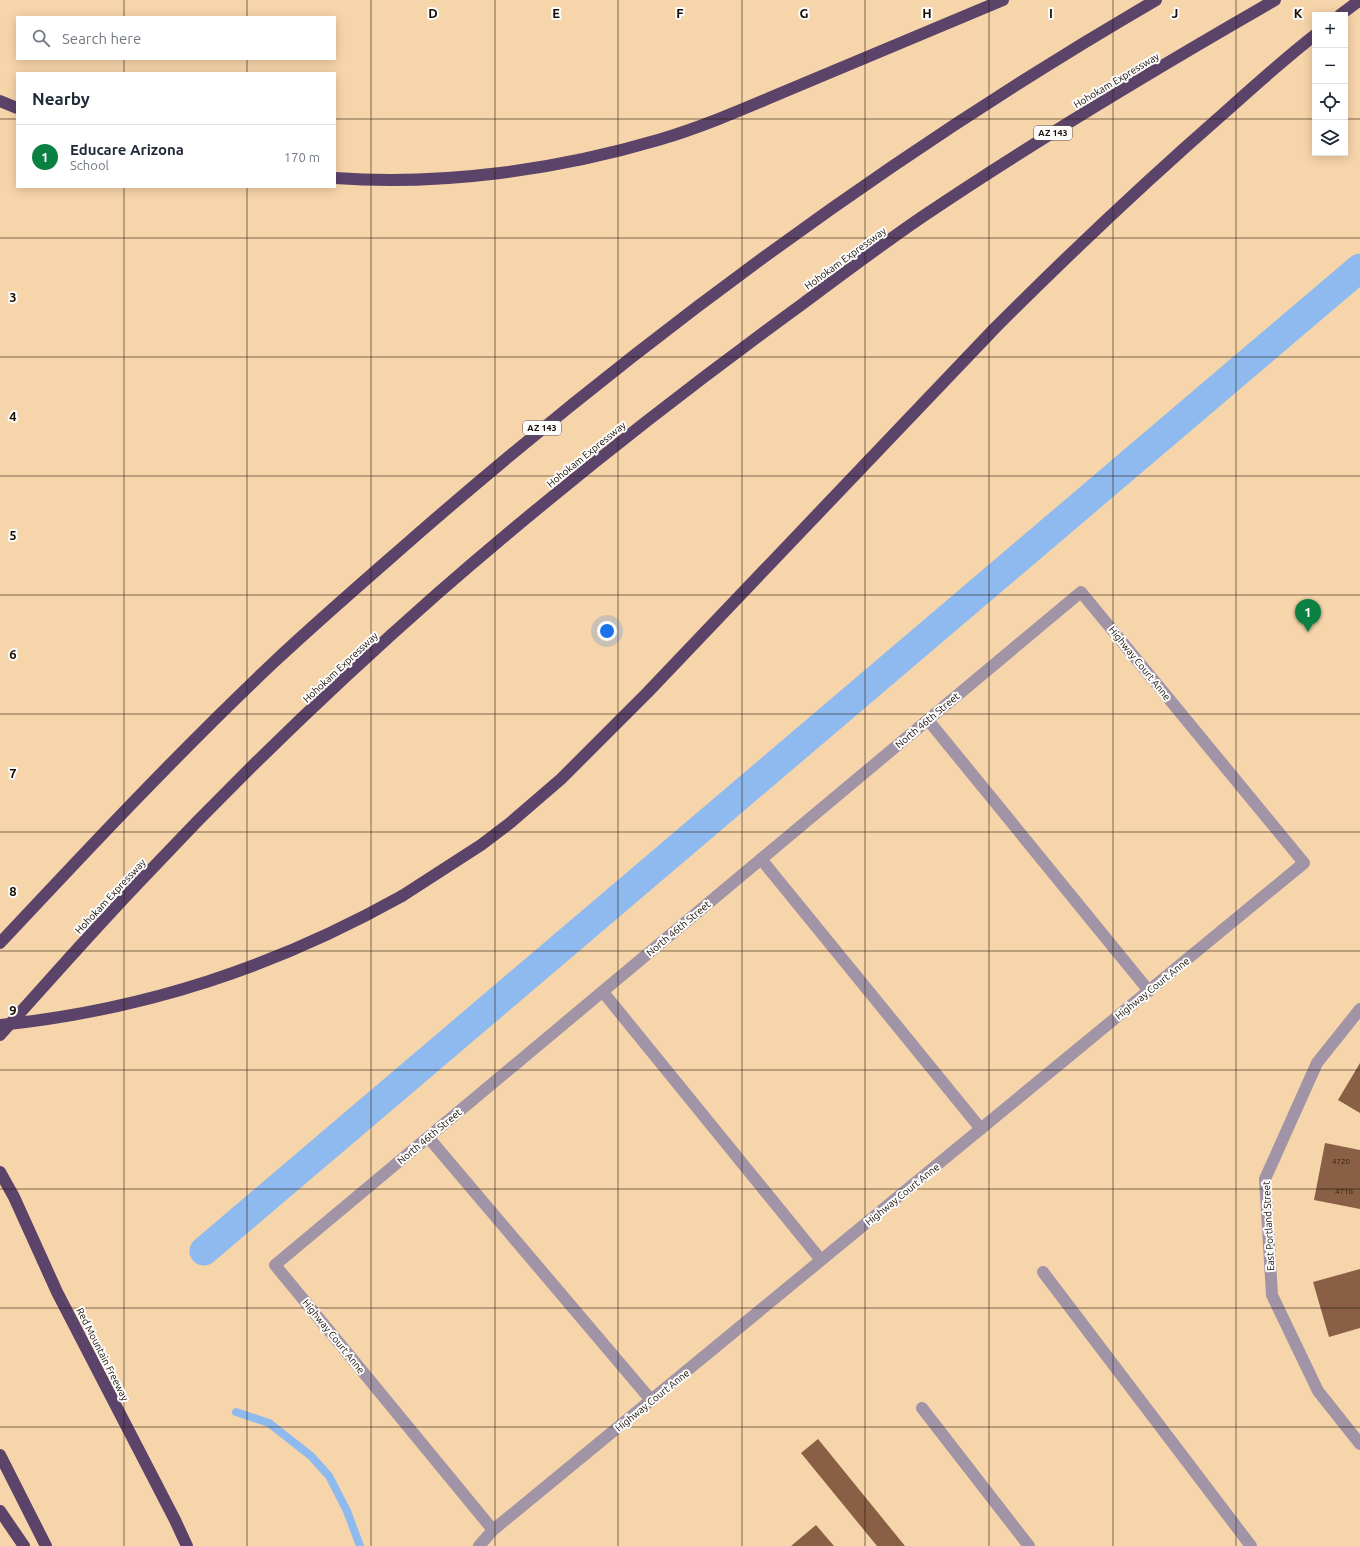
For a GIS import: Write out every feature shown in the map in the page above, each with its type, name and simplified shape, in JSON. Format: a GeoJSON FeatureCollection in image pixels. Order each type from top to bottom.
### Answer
{"type":"FeatureCollection","features":[{"type":"Feature","properties":{"kind":"highway"},"geometry":{"type":"LineString","coordinates":[[336,178],[434,178],[484,174],[570,161],[626,148],[666,137],[740,111],[1003,0]]}},
{"type":"Feature","properties":{"kind":"highway","name":"AZ 143"},"geometry":{"type":"LineString","coordinates":[[0,943],[129,806],[274,663],[351,593],[513,452],[673,324],[750,266],[986,105],[1068,52],[1156,0]]}},
{"type":"Feature","properties":{"kind":"highway","name":"Hohokam Expressway"},"geometry":{"type":"LineString","coordinates":[[0,1036],[146,875],[289,731],[437,594],[593,464],[675,398],[921,218],[1003,164],[1095,107],[1275,0]]}},
{"type":"Feature","properties":{"kind":"highway"},"geometry":{"type":"LineString","coordinates":[[1344,12],[1360,0]]}},
{"type":"Feature","properties":{"kind":"highway"},"geometry":{"type":"LineString","coordinates":[[0,1025],[49,1019],[127,1005],[222,978],[272,959],[359,920],[402,896],[481,845],[510,823],[561,779],[647,693],[1047,275],[1146,181],[1312,38]]}},
{"type":"Feature","properties":{"kind":"highway"},"geometry":{"type":"LineString","coordinates":[[0,101],[16,108]]}},
{"type":"Feature","properties":{"kind":"highway"},"geometry":{"type":"LineString","coordinates":[[0,1165],[14,1197]]}},
{"type":"Feature","properties":{"kind":"highway","name":"Red Mountain Freeway"},"geometry":{"type":"LineString","coordinates":[[0,1172],[14,1197],[58,1292],[187,1546]]}},
{"type":"Feature","properties":{"kind":"highway"},"geometry":{"type":"LineString","coordinates":[[0,1455],[46,1546]]}},
{"type":"Feature","properties":{"kind":"highway"},"geometry":{"type":"LineString","coordinates":[[0,1511],[24,1546]]}},
{"type":"Feature","properties":{"kind":"street","name":"North 46th Street"},"geometry":{"type":"LineString","coordinates":[[275,1265],[1081,592]]}},
{"type":"Feature","properties":{"kind":"street","name":"Highway Court Anne"},"geometry":{"type":"LineString","coordinates":[[275,1265],[493,1530],[1304,863],[1081,592]]}},
{"type":"Feature","properties":{"kind":"street"},"geometry":{"type":"LineString","coordinates":[[928,720],[1148,991]]}},
{"type":"Feature","properties":{"kind":"street"},"geometry":{"type":"LineString","coordinates":[[761,859],[981,1129]]}},
{"type":"Feature","properties":{"kind":"street"},"geometry":{"type":"LineString","coordinates":[[603,992],[821,1260]]}},
{"type":"Feature","properties":{"kind":"street","name":"East Portland Street"},"geometry":{"type":"LineString","coordinates":[[1360,1009],[1317,1063],[1265,1179],[1272,1295],[1318,1391],[1360,1444]]}},
{"type":"Feature","properties":{"kind":"street"},"geometry":{"type":"LineString","coordinates":[[428,1137],[651,1400]]}},
{"type":"Feature","properties":{"kind":"street"},"geometry":{"type":"LineString","coordinates":[[1043,1272],[1251,1546]]}},
{"type":"Feature","properties":{"kind":"street"},"geometry":{"type":"LineString","coordinates":[[922,1408],[1029,1546]]}},
{"type":"Feature","properties":{"kind":"street"},"geometry":{"type":"LineString","coordinates":[[479,1546],[493,1530]]}},
{"type":"Feature","properties":{"kind":"building"},"geometry":{"type":"Polygon","coordinates":[[[1360,1063],[1360,1113],[1338,1100],[1360,1063]]]}},
{"type":"Feature","properties":{"kind":"building"},"geometry":{"type":"Polygon","coordinates":[[[1325,1143],[1360,1150],[1360,1209],[1314,1200],[1325,1143]]]}},
{"type":"Feature","properties":{"kind":"building"},"geometry":{"type":"Polygon","coordinates":[[[1360,1269],[1360,1328],[1329,1337],[1313,1282],[1360,1269]]]}},
{"type":"Feature","properties":{"kind":"building"},"geometry":{"type":"Polygon","coordinates":[[[818,1439],[905,1546],[877,1546],[801,1453],[818,1439]]]}},
{"type":"Feature","properties":{"kind":"building"},"geometry":{"type":"Polygon","coordinates":[[[816,1525],[834,1546],[791,1546],[816,1525]]]}},
{"type":"Feature","properties":{"kind":"waterway"},"geometry":{"type":"LineString","coordinates":[[204,1251],[1360,268]]}},
{"type":"Feature","properties":{"kind":"waterway"},"geometry":{"type":"LineString","coordinates":[[236,1412],[269,1423],[311,1456],[329,1476],[347,1511],[360,1546]]}},
{"type":"Feature","properties":{"kind":"place","name":"Educare Arizona"},"geometry":{"type":"Point","coordinates":[1308,632]}}]}
